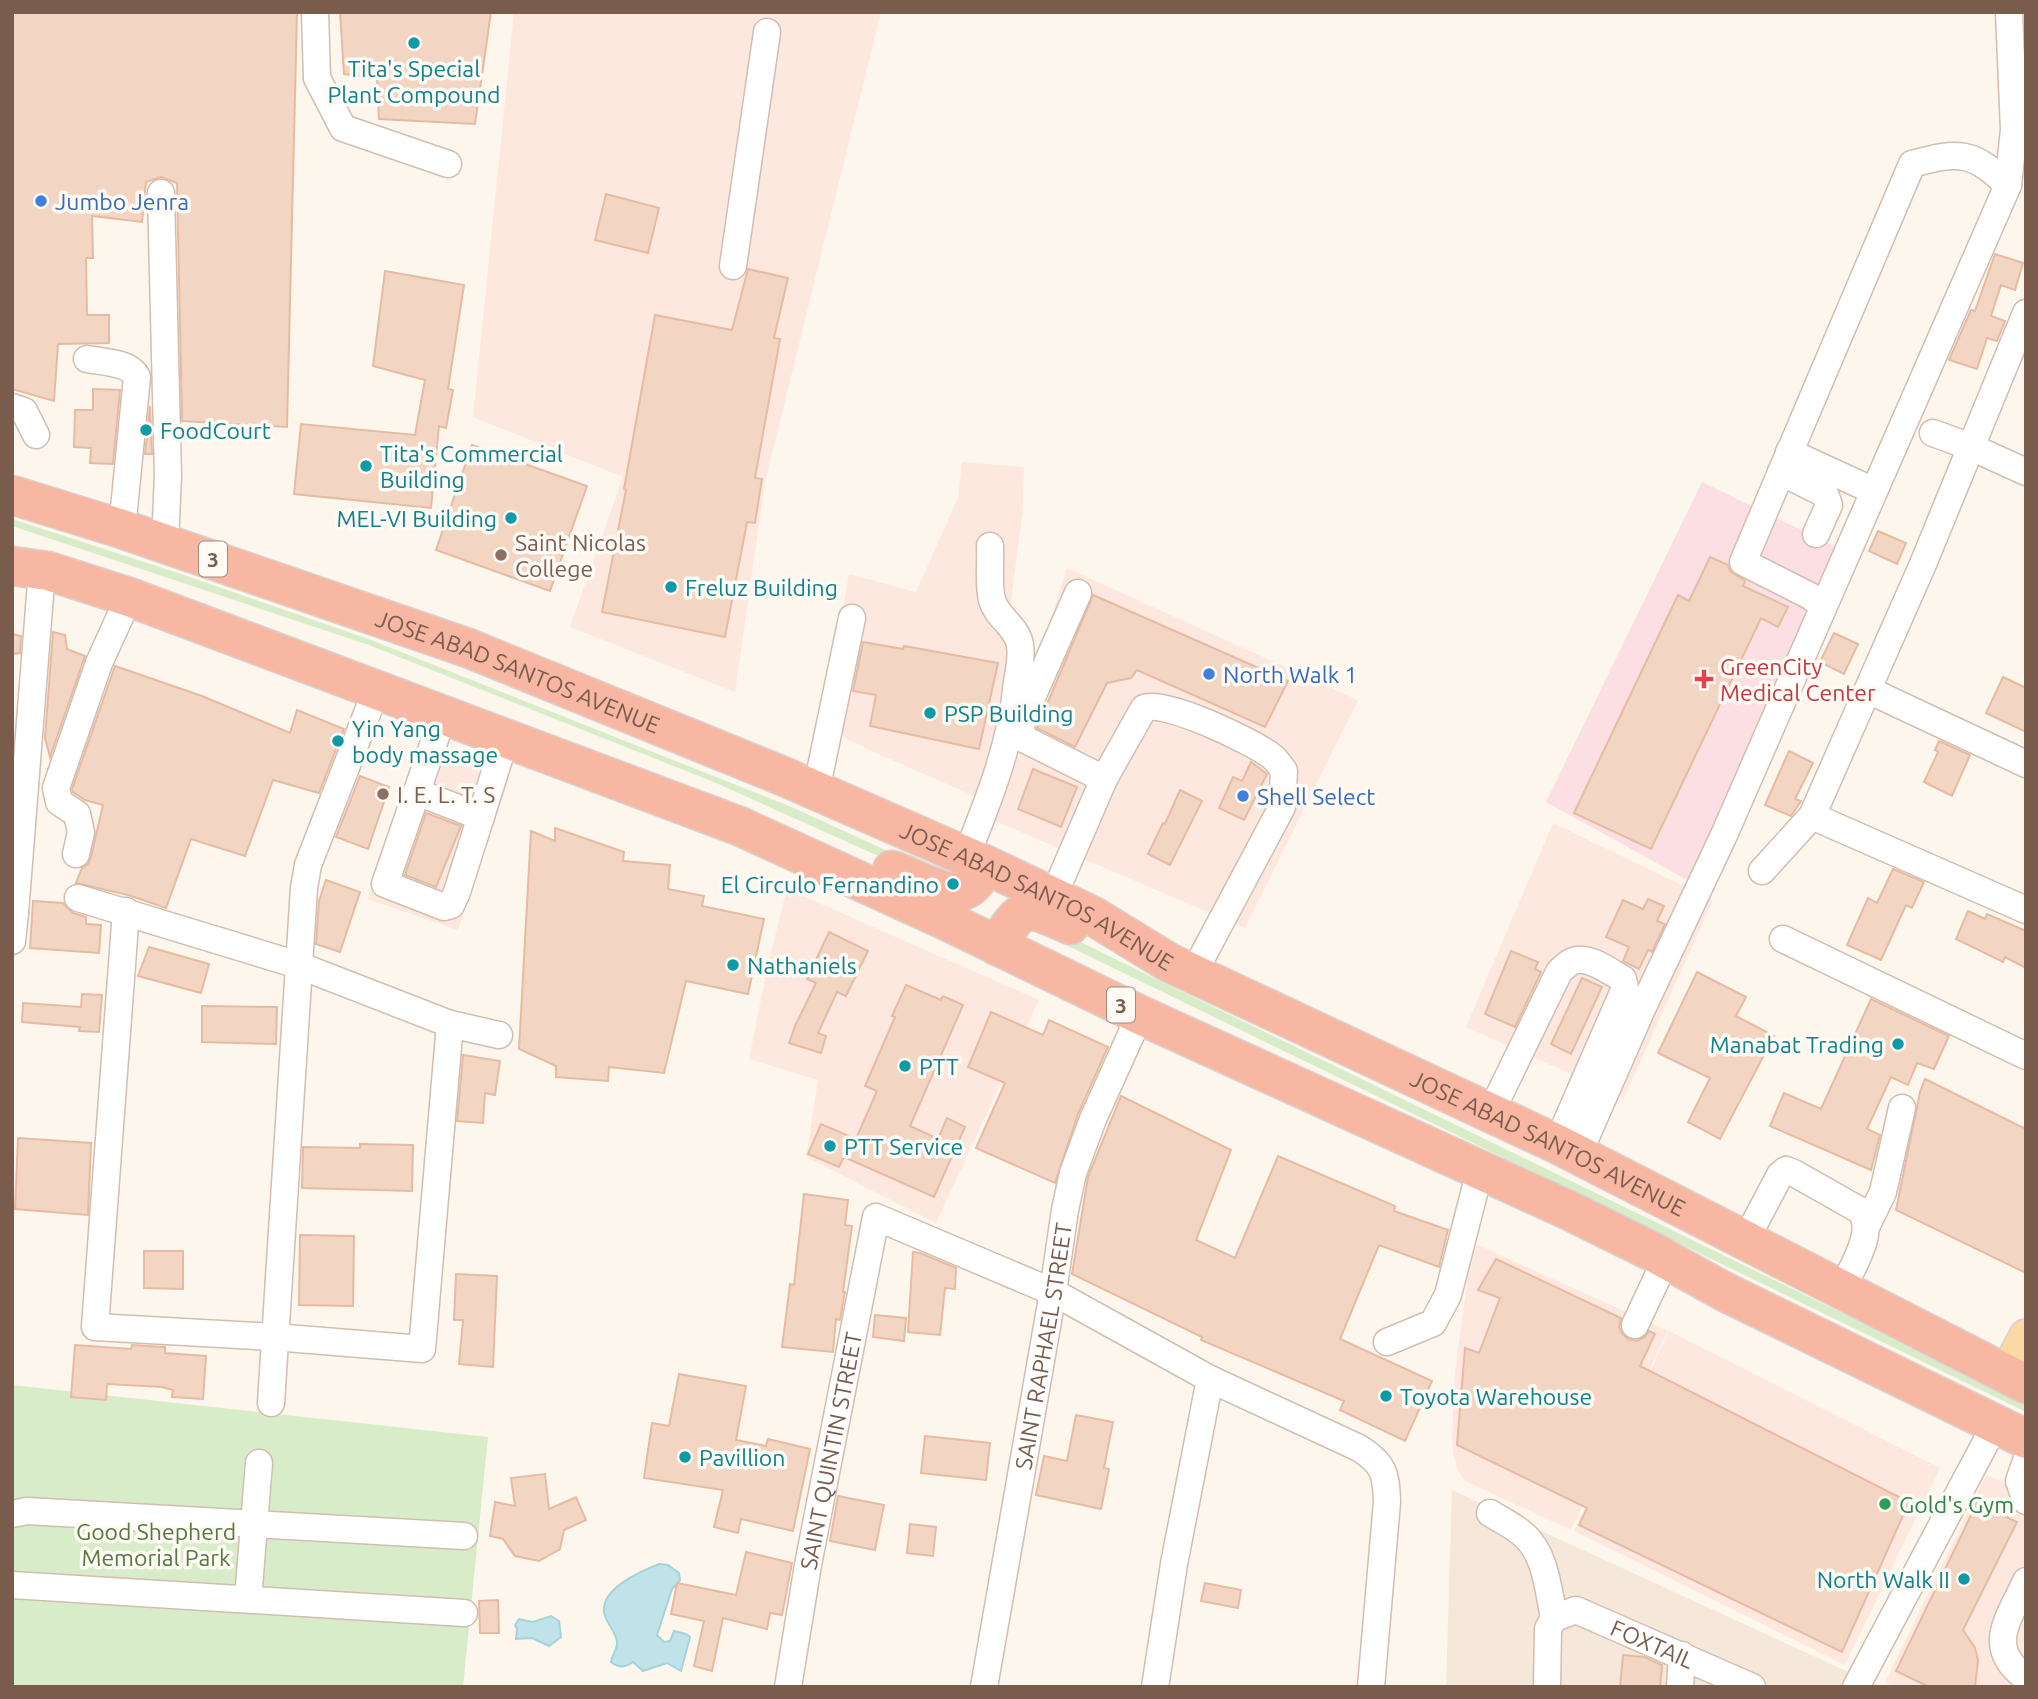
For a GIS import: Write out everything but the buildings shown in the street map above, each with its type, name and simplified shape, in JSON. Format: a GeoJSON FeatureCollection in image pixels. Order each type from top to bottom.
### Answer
{"type":"FeatureCollection","features":[{"type":"Feature","properties":{"kind":"highway","name":"JOSE ABAD SANTOS AVENUE"},"geometry":{"type":"LineString","coordinates":[[12,495],[122,528],[468,648],[816,791],[976,861],[1093,916],[1168,962],[1567,1150],[2016,1379]]}},
{"type":"Feature","properties":{"kind":"highway","name":"3"},"geometry":{"type":"LineString","coordinates":[[29,563],[377,688],[738,826],[845,877],[947,921],[1140,1015],[1568,1210],[1725,1292],[2010,1432]]}},
{"type":"Feature","properties":{"kind":"highway"},"geometry":{"type":"LineString","coordinates":[[845,877],[863,871],[890,870],[957,893],[970,887],[976,861]]}},
{"type":"Feature","properties":{"kind":"highway"},"geometry":{"type":"LineString","coordinates":[[997,946],[1015,918],[1029,910],[1041,911],[1081,929],[1088,926],[1093,916]]}},
{"type":"Feature","properties":{"kind":"main road"},"geometry":{"type":"LineString","coordinates":[[2016,1379],[2026,1336]]}},
{"type":"Feature","properties":{"kind":"street"},"geometry":{"type":"LineString","coordinates":[[315,12],[317,78],[343,128],[448,164]]}},
{"type":"Feature","properties":{"kind":"street"},"geometry":{"type":"LineString","coordinates":[[1567,1150],[1631,1004],[1724,835],[2008,185],[2014,130],[2009,12]]}},
{"type":"Feature","properties":{"kind":"street"},"geometry":{"type":"LineString","coordinates":[[733,266],[767,32]]}},
{"type":"Feature","properties":{"kind":"street"},"geometry":{"type":"LineString","coordinates":[[1824,606],[1744,562],[1912,164],[1940,157],[1971,157],[1992,170],[2008,185]]}},
{"type":"Feature","properties":{"kind":"street"},"geometry":{"type":"LineString","coordinates":[[161,192],[168,475],[165,543]]}},
{"type":"Feature","properties":{"kind":"street"},"geometry":{"type":"LineString","coordinates":[[1762,871],[1812,816],[1868,690],[2026,313]]}},
{"type":"Feature","properties":{"kind":"street"},"geometry":{"type":"LineString","coordinates":[[87,359],[128,367],[134,370],[138,377],[122,528]]}},
{"type":"Feature","properties":{"kind":"street"},"geometry":{"type":"LineString","coordinates":[[12,407],[24,411],[36,435]]}},
{"type":"Feature","properties":{"kind":"street"},"geometry":{"type":"LineString","coordinates":[[1933,433],[2026,472]]}},
{"type":"Feature","properties":{"kind":"street"},"geometry":{"type":"LineString","coordinates":[[1785,462],[1874,491]]}},
{"type":"Feature","properties":{"kind":"street"},"geometry":{"type":"LineString","coordinates":[[1785,462],[1825,494],[1829,505],[1816,534]]}},
{"type":"Feature","properties":{"kind":"street"},"geometry":{"type":"LineString","coordinates":[[976,861],[1009,741],[1021,650],[1016,632],[992,600],[990,546]]}},
{"type":"Feature","properties":{"kind":"street"},"geometry":{"type":"LineString","coordinates":[[12,941],[29,563]]}},
{"type":"Feature","properties":{"kind":"street"},"geometry":{"type":"LineString","coordinates":[[1078,593],[1022,720],[1021,730],[1024,739],[1104,779]]}},
{"type":"Feature","properties":{"kind":"street"},"geometry":{"type":"LineString","coordinates":[[76,854],[82,832],[77,814],[59,802],[56,788],[99,663],[129,597]]}},
{"type":"Feature","properties":{"kind":"street"},"geometry":{"type":"LineString","coordinates":[[816,791],[852,618]]}},
{"type":"Feature","properties":{"kind":"street"},"geometry":{"type":"LineString","coordinates":[[271,1403],[298,965],[308,865],[377,688]]}},
{"type":"Feature","properties":{"kind":"street"},"geometry":{"type":"LineString","coordinates":[[1868,690],[2026,764]]}},
{"type":"Feature","properties":{"kind":"street"},"geometry":{"type":"LineString","coordinates":[[1053,897],[1104,779],[1140,713],[1150,706],[1199,719],[1247,740],[1273,757],[1284,771],[1282,807],[1193,974]]}},
{"type":"Feature","properties":{"kind":"street"},"geometry":{"type":"LineString","coordinates":[[444,713],[385,884],[444,907],[451,905],[506,737]]}},
{"type":"Feature","properties":{"kind":"street"},"geometry":{"type":"LineString","coordinates":[[417,792],[481,817]]}},
{"type":"Feature","properties":{"kind":"street"},"geometry":{"type":"LineString","coordinates":[[1812,816],[2026,909]]}},
{"type":"Feature","properties":{"kind":"street"},"geometry":{"type":"LineString","coordinates":[[78,898],[298,965],[450,1024],[499,1035]]}},
{"type":"Feature","properties":{"kind":"street"},"geometry":{"type":"LineString","coordinates":[[126,911],[95,1327],[422,1349],[450,1024]]}},
{"type":"Feature","properties":{"kind":"street"},"geometry":{"type":"LineString","coordinates":[[1783,939],[2026,1056]]}},
{"type":"Feature","properties":{"kind":"street"},"geometry":{"type":"LineString","coordinates":[[1490,1114],[1559,972],[1572,961],[1582,959],[1623,979],[1631,1004]]}},
{"type":"Feature","properties":{"kind":"street","name":"SAINT RAPHAEL STREET"},"geometry":{"type":"LineString","coordinates":[[984,1687],[1073,1173],[1093,1119],[1140,1015]]}},
{"type":"Feature","properties":{"kind":"street"},"geometry":{"type":"LineString","coordinates":[[1842,1290],[1883,1192],[1902,1108]]}},
{"type":"Feature","properties":{"kind":"street"},"geometry":{"type":"LineString","coordinates":[[1387,1342],[1433,1323],[1448,1295],[1480,1170]]}},
{"type":"Feature","properties":{"kind":"street"},"geometry":{"type":"LineString","coordinates":[[1745,1241],[1780,1175],[1786,1170],[1861,1211],[1867,1225]]}},
{"type":"Feature","properties":{"kind":"street","name":"SAINT QUINTIN STREET"},"geometry":{"type":"LineString","coordinates":[[789,1687],[808,1565],[876,1217],[1053,1292]]}},
{"type":"Feature","properties":{"kind":"street"},"geometry":{"type":"LineString","coordinates":[[1635,1325],[1666,1259]]}},
{"type":"Feature","properties":{"kind":"street"},"geometry":{"type":"LineString","coordinates":[[1053,1292],[1210,1379],[1359,1448],[1376,1459],[1386,1478],[1387,1502],[1371,1687]]}},
{"type":"Feature","properties":{"kind":"street"},"geometry":{"type":"LineString","coordinates":[[1155,1687],[1174,1564],[1210,1379]]}},
{"type":"Feature","properties":{"kind":"street"},"geometry":{"type":"LineString","coordinates":[[1856,1687],[2010,1432]]}},
{"type":"Feature","properties":{"kind":"street"},"geometry":{"type":"LineString","coordinates":[[2026,1461],[2019,1481],[2026,1501]]}},
{"type":"Feature","properties":{"kind":"street"},"geometry":{"type":"LineString","coordinates":[[248,1599],[259,1463]]}},
{"type":"Feature","properties":{"kind":"street"},"geometry":{"type":"LineString","coordinates":[[12,1514],[27,1511],[464,1536]]}},
{"type":"Feature","properties":{"kind":"street"},"geometry":{"type":"LineString","coordinates":[[1490,1513],[1522,1533],[1536,1548],[1543,1567],[1554,1618],[1548,1629],[1547,1687]]}},
{"type":"Feature","properties":{"kind":"street"},"geometry":{"type":"LineString","coordinates":[[2026,1581],[2007,1621],[2003,1654],[2011,1667],[2026,1678]]}},
{"type":"Feature","properties":{"kind":"street"},"geometry":{"type":"LineString","coordinates":[[12,1585],[464,1613]]}},
{"type":"Feature","properties":{"kind":"street","name":"FOXTAIL"},"geometry":{"type":"LineString","coordinates":[[1554,1618],[1576,1610],[1752,1687]]}},
{"type":"Feature","properties":{"kind":"street"},"geometry":{"type":"LineString","coordinates":[[1680,1687],[1682,1655]]}},
{"type":"Feature","properties":{"kind":"shaded area"},"geometry":{"type":"Polygon","coordinates":[[[514,12],[881,12],[765,482],[735,692],[570,627],[623,477],[473,417],[514,12]]]}},
{"type":"Feature","properties":{"kind":"shaded area"},"geometry":{"type":"Polygon","coordinates":[[[962,462],[1024,467],[1023,509],[1007,632],[1006,673],[981,799],[822,726],[849,574],[916,592],[958,498],[962,462]]]}},
{"type":"Feature","properties":{"kind":"shaded area","name":"GreenCity Medical Center"},"geometry":{"type":"Polygon","coordinates":[[[1702,482],[1857,557],[1709,892],[1546,802],[1702,482]]]}},
{"type":"Feature","properties":{"kind":"shaded area","name":"North Walk 1"},"geometry":{"type":"Polygon","coordinates":[[[1067,568],[1358,700],[1245,928],[988,818],[1067,568]]]}},
{"type":"Feature","properties":{"kind":"shaded area"},"geometry":{"type":"Polygon","coordinates":[[[422,745],[510,777],[458,930],[367,899],[422,745]]]}},
{"type":"Feature","properties":{"kind":"shaded area"},"geometry":{"type":"Polygon","coordinates":[[[1553,823],[1713,900],[1624,1098],[1466,1027],[1553,823]]]}},
{"type":"Feature","properties":{"kind":"shaded area","name":"PTT"},"geometry":{"type":"Polygon","coordinates":[[[787,889],[1039,1000],[936,1223],[806,1157],[818,1080],[749,1059],[768,964],[787,889]]]}},
{"type":"Feature","properties":{"kind":"shaded area"},"geometry":{"type":"Polygon","coordinates":[[[1476,1244],[1668,1331],[1571,1530],[1465,1481],[1457,1468],[1452,1433],[1455,1371],[1468,1276],[1476,1244]]]}},
{"type":"Feature","properties":{"kind":"shaded area"},"geometry":{"type":"Polygon","coordinates":[[[1669,1331],[1940,1468],[1845,1665],[1574,1531],[1669,1331]]]}},
{"type":"Feature","properties":{"kind":"shaded area","name":"North Walk II"},"geometry":{"type":"Polygon","coordinates":[[[1986,1475],[2026,1492],[2026,1687],[1896,1687],[1885,1682],[1986,1475]]]}},
{"type":"Feature","properties":{"kind":"shaded area"},"geometry":{"type":"Polygon","coordinates":[[[1452,1490],[1881,1687],[1446,1687],[1452,1490]]]}},
{"type":"Feature","properties":{"kind":"green space"},"geometry":{"type":"Polygon","coordinates":[[[12,519],[371,640],[794,808],[946,878],[885,859],[716,783],[369,645],[12,526],[12,519]]]}},
{"type":"Feature","properties":{"kind":"green space"},"geometry":{"type":"Polygon","coordinates":[[[1033,919],[2026,1403],[2026,1412],[1029,927],[1033,919]]]}},
{"type":"Feature","properties":{"kind":"green space","name":"Good Shepherd Memorial Park"},"geometry":{"type":"Polygon","coordinates":[[[12,1385],[488,1437],[463,1687],[12,1687],[12,1385]]]}},
{"type":"Feature","properties":{"kind":"water"},"geometry":{"type":"Polygon","coordinates":[[[659,1564],[668,1565],[679,1573],[680,1580],[672,1589],[657,1635],[664,1642],[670,1641],[674,1631],[690,1637],[681,1671],[667,1663],[643,1671],[633,1662],[624,1666],[617,1665],[611,1662],[617,1642],[605,1616],[605,1603],[609,1595],[624,1582],[659,1564]]]}},
{"type":"Feature","properties":{"kind":"water"},"geometry":{"type":"Polygon","coordinates":[[[551,1616],[559,1621],[561,1637],[549,1646],[532,1638],[516,1639],[515,1625],[519,1619],[533,1622],[551,1616]]]}},
{"type":"Feature","properties":{"kind":"place","name":"Tita's Special Plant Compound"},"geometry":{"type":"Point","coordinates":[414,43]}},
{"type":"Feature","properties":{"kind":"place","name":"Jumbo Jenra"},"geometry":{"type":"Point","coordinates":[41,201]}},
{"type":"Feature","properties":{"kind":"place","name":"FoodCourt"},"geometry":{"type":"Point","coordinates":[146,430]}},
{"type":"Feature","properties":{"kind":"place","name":"Tita's Commercial Building"},"geometry":{"type":"Point","coordinates":[366,466]}},
{"type":"Feature","properties":{"kind":"place","name":"MEL-VI Building"},"geometry":{"type":"Point","coordinates":[511,518]}},
{"type":"Feature","properties":{"kind":"place","name":"Saint Nicolas College"},"geometry":{"type":"Point","coordinates":[501,555]}},
{"type":"Feature","properties":{"kind":"place","name":"Freluz Building"},"geometry":{"type":"Point","coordinates":[671,587]}},
{"type":"Feature","properties":{"kind":"place","name":"North Walk 1"},"geometry":{"type":"Point","coordinates":[1209,674]}},
{"type":"Feature","properties":{"kind":"place","name":"GreenCity Medical Center"},"geometry":{"type":"Point","coordinates":[1704,679]}},
{"type":"Feature","properties":{"kind":"place","name":"PSP Building"},"geometry":{"type":"Point","coordinates":[930,713]}},
{"type":"Feature","properties":{"kind":"place","name":"Yin Yang body massage"},"geometry":{"type":"Point","coordinates":[338,741]}},
{"type":"Feature","properties":{"kind":"place","name":"I. E. L. T. S"},"geometry":{"type":"Point","coordinates":[383,794]}},
{"type":"Feature","properties":{"kind":"place","name":"Shell Select"},"geometry":{"type":"Point","coordinates":[1243,796]}},
{"type":"Feature","properties":{"kind":"place","name":"El Circulo Fernandino"},"geometry":{"type":"Point","coordinates":[953,884]}},
{"type":"Feature","properties":{"kind":"place","name":"Nathaniels"},"geometry":{"type":"Point","coordinates":[733,965]}},
{"type":"Feature","properties":{"kind":"place","name":"Manabat Trading"},"geometry":{"type":"Point","coordinates":[1898,1044]}},
{"type":"Feature","properties":{"kind":"place","name":"PTT"},"geometry":{"type":"Point","coordinates":[905,1066]}},
{"type":"Feature","properties":{"kind":"place","name":"PTT Service"},"geometry":{"type":"Point","coordinates":[830,1146]}},
{"type":"Feature","properties":{"kind":"place","name":"Toyota Warehouse"},"geometry":{"type":"Point","coordinates":[1386,1396]}},
{"type":"Feature","properties":{"kind":"place","name":"Pavillion"},"geometry":{"type":"Point","coordinates":[685,1457]}},
{"type":"Feature","properties":{"kind":"place","name":"Gold's Gym"},"geometry":{"type":"Point","coordinates":[1885,1504]}},
{"type":"Feature","properties":{"kind":"place","name":"North Walk II"},"geometry":{"type":"Point","coordinates":[1964,1579]}}]}
